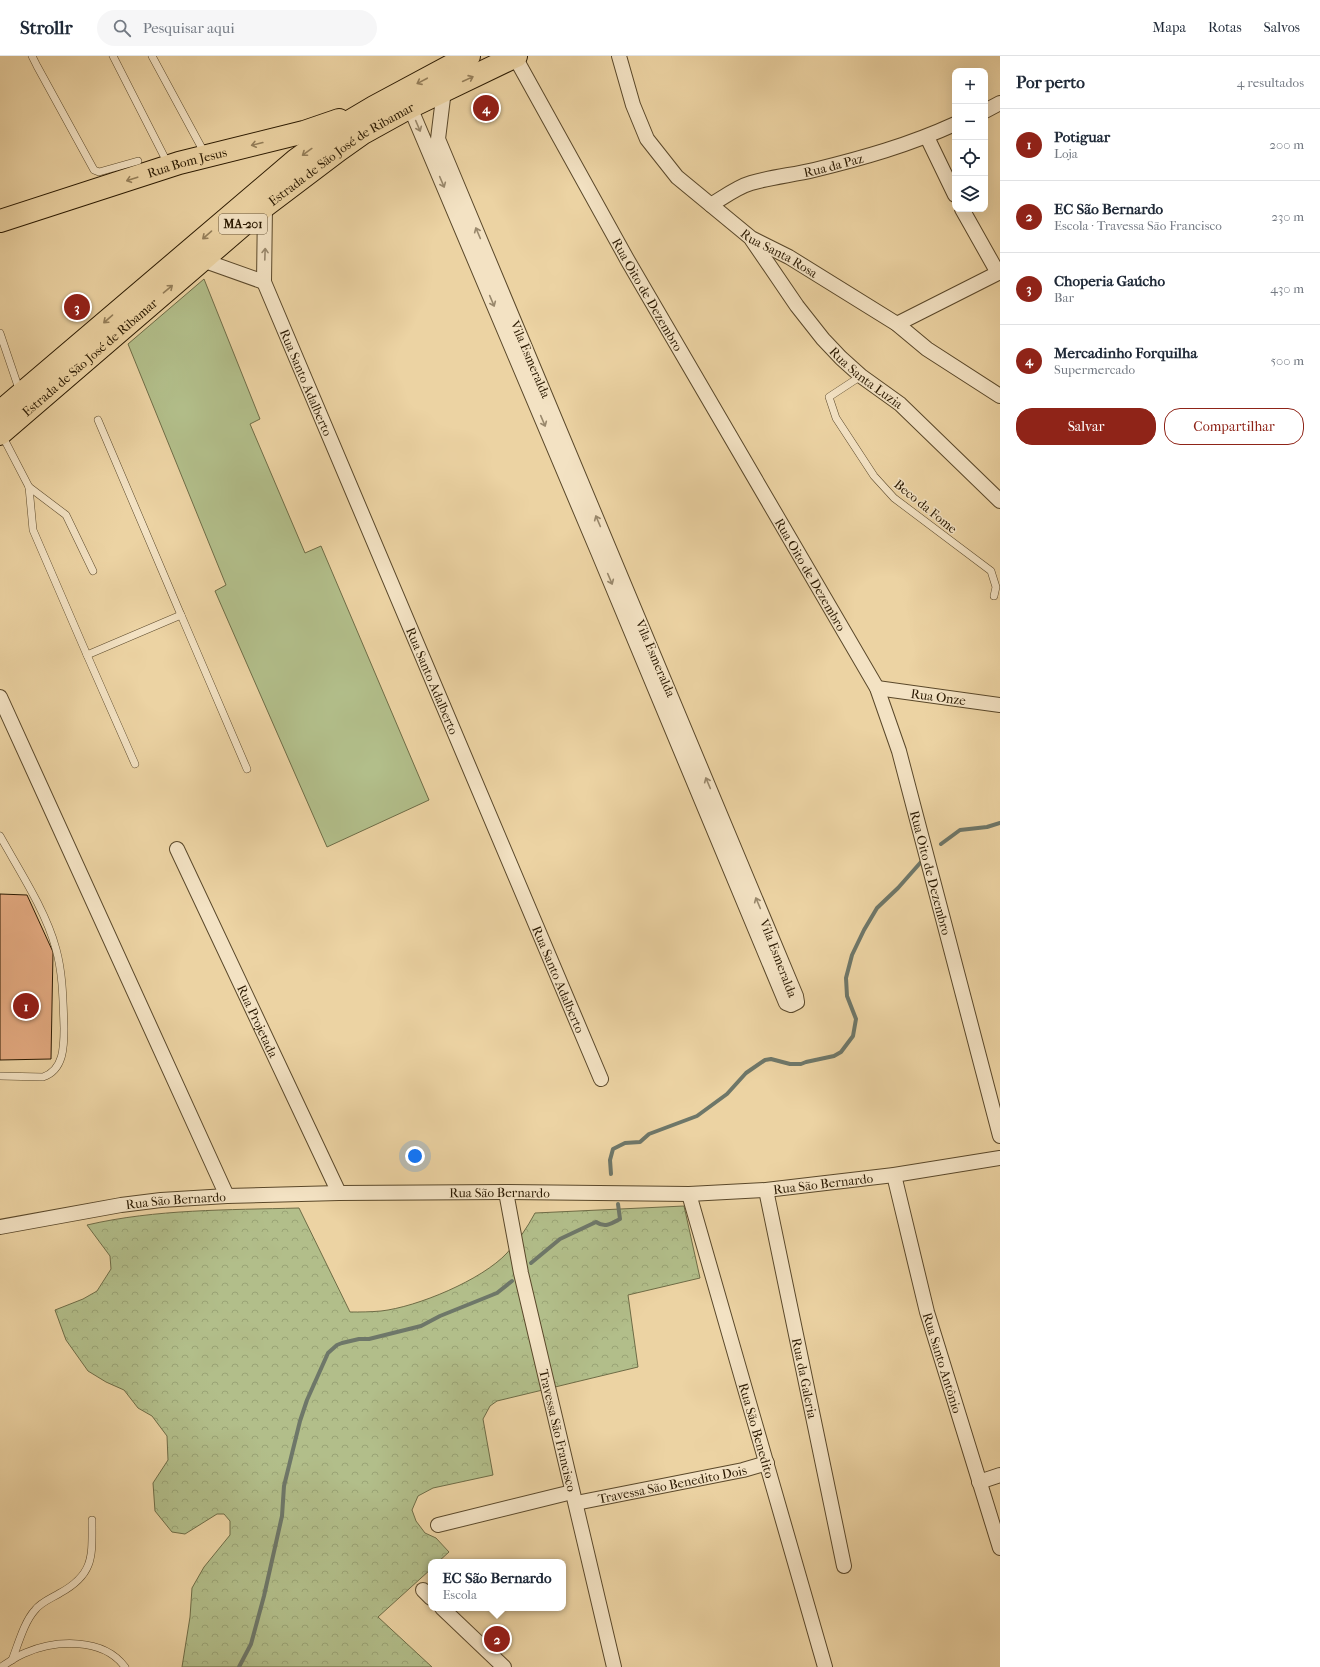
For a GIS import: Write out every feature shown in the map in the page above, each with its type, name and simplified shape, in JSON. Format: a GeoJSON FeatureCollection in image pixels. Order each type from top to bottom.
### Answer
{"type":"FeatureCollection","features":[{"type":"Feature","properties":{"kind":"main road","name":"Estrada de São José de Ribamar"},"geometry":{"type":"LineString","coordinates":[[0,412],[274,178],[330,135],[374,107],[469,56]]}},
{"type":"Feature","properties":{"kind":"main road","name":"Estrada de São José de Ribamar"},"geometry":{"type":"LineString","coordinates":[[0,434],[265,206],[351,141],[410,107],[516,56]]}},
{"type":"Feature","properties":{"kind":"main road","name":"Rua Bom Jesus"},"geometry":{"type":"LineString","coordinates":[[0,221],[169,166],[309,130],[374,107]]}},
{"type":"Feature","properties":{"kind":"street","name":"Rua Oito de Dezembro"},"geometry":{"type":"LineString","coordinates":[[516,56],[628,261],[877,688],[899,751],[1000,1136]]}},
{"type":"Feature","properties":{"kind":"street","name":"Rua Santa Rosa"},"geometry":{"type":"LineString","coordinates":[[619,56],[632,105],[647,139],[677,177],[751,238],[789,257],[897,324],[927,349],[1000,396]]}},
{"type":"Feature","properties":{"kind":"street","name":"Vila Esmeralda"},"geometry":{"type":"LineString","coordinates":[[444,90],[438,139],[483,262]]}},
{"type":"Feature","properties":{"kind":"street"},"geometry":{"type":"LineString","coordinates":[[988,109],[1000,103]]}},
{"type":"Feature","properties":{"kind":"street","name":"Vila Esmeralda"},"geometry":{"type":"LineString","coordinates":[[410,107],[483,262],[604,550],[796,996],[797,1002],[794,1004],[791,1005],[786,1003],[604,550]]}},
{"type":"Feature","properties":{"kind":"street","name":"Rua da Paz"},"geometry":{"type":"LineString","coordinates":[[711,205],[750,183],[808,172],[880,153],[928,137],[952,125]]}},
{"type":"Feature","properties":{"kind":"street"},"geometry":{"type":"LineString","coordinates":[[928,137],[952,189]]}},
{"type":"Feature","properties":{"kind":"street","name":"Rua Santo Adalberto"},"geometry":{"type":"LineString","coordinates":[[265,206],[264,282],[601,1079]]}},
{"type":"Feature","properties":{"kind":"street"},"geometry":{"type":"LineString","coordinates":[[897,324],[950,299],[999,273],[964,212]]}},
{"type":"Feature","properties":{"kind":"street","name":"Rua Santa Luzia"},"geometry":{"type":"LineString","coordinates":[[751,238],[797,306],[823,339],[861,376],[900,404],[1000,501]]}},
{"type":"Feature","properties":{"kind":"street"},"geometry":{"type":"LineString","coordinates":[[202,260],[264,282]]}},
{"type":"Feature","properties":{"kind":"street","name":"Rua Onze"},"geometry":{"type":"LineString","coordinates":[[877,688],[1000,705]]}},
{"type":"Feature","properties":{"kind":"street"},"geometry":{"type":"LineString","coordinates":[[0,697],[227,1196]]}},
{"type":"Feature","properties":{"kind":"street","name":"Rua Projetada"},"geometry":{"type":"LineString","coordinates":[[177,849],[339,1193]]}},
{"type":"Feature","properties":{"kind":"street","name":"Rua São Bernardo"},"geometry":{"type":"LineString","coordinates":[[0,1227],[121,1205],[161,1200],[227,1196],[339,1193],[506,1192],[689,1194],[766,1190],[894,1175],[1000,1158]]}},
{"type":"Feature","properties":{"kind":"street","name":"Rua Santo Antônio"},"geometry":{"type":"LineString","coordinates":[[894,1175],[927,1312],[1000,1548]]}},
{"type":"Feature","properties":{"kind":"street","name":"Rua da Galeria"},"geometry":{"type":"LineString","coordinates":[[766,1190],[844,1566]]}},
{"type":"Feature","properties":{"kind":"street","name":"Travessa São Francisco"},"geometry":{"type":"LineString","coordinates":[[506,1192],[521,1273],[614,1667]]}},
{"type":"Feature","properties":{"kind":"street","name":"Rua São Benedito"},"geometry":{"type":"LineString","coordinates":[[689,1194],[825,1667]]}},
{"type":"Feature","properties":{"kind":"street","name":"Travessa São Benedito Dois"},"geometry":{"type":"LineString","coordinates":[[438,1525],[574,1497],[743,1470],[767,1462]]}},
{"type":"Feature","properties":{"kind":"street"},"geometry":{"type":"LineString","coordinates":[[979,1482],[1000,1475]]}},
{"type":"Feature","properties":{"kind":"street"},"geometry":{"type":"LineString","coordinates":[[445,1611],[504,1667]]}},
{"type":"Feature","properties":{"kind":"lane"},"geometry":{"type":"LineString","coordinates":[[32,56],[94,170],[99,172],[138,160]]}},
{"type":"Feature","properties":{"kind":"lane"},"geometry":{"type":"LineString","coordinates":[[113,56],[169,166]]}},
{"type":"Feature","properties":{"kind":"lane"},"geometry":{"type":"LineString","coordinates":[[152,56],[206,156]]}},
{"type":"Feature","properties":{"kind":"lane"},"geometry":{"type":"LineString","coordinates":[[0,333],[21,394]]}},
{"type":"Feature","properties":{"kind":"lane","name":"Beco da Fome"},"geometry":{"type":"LineString","coordinates":[[861,376],[829,397],[836,418],[874,476],[894,498],[991,571],[996,587],[994,596]]}},
{"type":"Feature","properties":{"kind":"lane"},"geometry":{"type":"LineString","coordinates":[[98,420],[247,769]]}},
{"type":"Feature","properties":{"kind":"lane"},"geometry":{"type":"LineString","coordinates":[[0,434],[29,487],[33,530],[135,764]]}},
{"type":"Feature","properties":{"kind":"lane"},"geometry":{"type":"LineString","coordinates":[[29,487],[66,515],[93,572]]}},
{"type":"Feature","properties":{"kind":"lane"},"geometry":{"type":"LineString","coordinates":[[87,655],[180,614]]}},
{"type":"Feature","properties":{"kind":"lane"},"geometry":{"type":"LineString","coordinates":[[0,836],[40,910],[56,948],[62,976],[64,1046],[61,1059],[56,1068],[48,1076],[0,1076]]}},
{"type":"Feature","properties":{"kind":"lane"},"geometry":{"type":"LineString","coordinates":[[12,1660],[30,1617],[35,1609],[43,1602],[75,1584],[87,1570],[92,1552],[92,1520]]}},
{"type":"Feature","properties":{"kind":"lane"},"geometry":{"type":"LineString","coordinates":[[1,1667],[25,1653],[61,1644],[84,1644],[101,1649],[110,1653],[125,1667]]}},
{"type":"Feature","properties":{"kind":"green space"},"geometry":{"type":"Polygon","coordinates":[[[204,279],[260,419],[250,424],[305,553],[321,546],[429,800],[327,847],[215,591],[226,585],[128,344],[204,279]]]}},
{"type":"Feature","properties":{"kind":"green space"},"geometry":{"type":"Polygon","coordinates":[[[684,1206],[700,1278],[628,1295],[638,1367],[497,1401],[490,1406],[483,1419],[493,1475],[433,1488],[418,1496],[412,1510],[416,1521],[425,1533],[436,1538],[449,1552],[441,1559],[428,1559],[428,1572],[378,1617],[432,1667],[182,1667],[190,1617],[192,1588],[204,1567],[230,1535],[230,1521],[224,1514],[217,1514],[185,1534],[172,1532],[155,1511],[153,1483],[168,1460],[167,1436],[152,1416],[138,1408],[124,1390],[106,1382],[88,1371],[66,1340],[55,1310],[83,1299],[97,1291],[111,1269],[110,1256],[87,1225],[166,1213],[299,1208],[350,1312],[369,1312],[396,1308],[430,1298],[448,1291],[482,1273],[496,1263],[515,1244],[535,1213],[684,1206]]]}},
{"type":"Feature","properties":{"kind":"building"},"geometry":{"type":"Polygon","coordinates":[[[0,894],[27,895],[53,952],[51,1059],[0,1060],[0,894]]]}},
{"type":"Feature","properties":{"kind":"waterway"},"geometry":{"type":"LineString","coordinates":[[941,844],[960,830],[987,827],[1000,823]]}},
{"type":"Feature","properties":{"kind":"waterway"},"geometry":{"type":"LineString","coordinates":[[611,1174],[610,1160],[613,1149],[625,1143],[640,1142],[649,1134],[697,1116],[727,1094],[746,1073],[765,1060],[771,1059],[790,1064],[801,1064],[834,1056],[841,1052],[853,1036],[856,1019],[847,996],[846,978],[852,955],[877,908],[898,888],[921,862]]}},
{"type":"Feature","properties":{"kind":"waterway"},"geometry":{"type":"LineString","coordinates":[[531,1263],[560,1239],[596,1222],[605,1225],[611,1224],[620,1219],[618,1204]]}},
{"type":"Feature","properties":{"kind":"waterway"},"geometry":{"type":"LineString","coordinates":[[239,1667],[251,1644],[264,1596],[282,1516],[284,1486],[300,1421],[307,1400],[328,1353],[337,1345],[342,1343],[359,1339],[369,1339],[421,1326],[440,1316],[497,1293],[512,1281]]}},
{"type":"Feature","properties":{"kind":"place","name":"Mercadinho Forquilha"},"geometry":{"type":"Point","coordinates":[486,108]}},
{"type":"Feature","properties":{"kind":"place","name":"Choperia Gaúcho"},"geometry":{"type":"Point","coordinates":[77,307]}},
{"type":"Feature","properties":{"kind":"place","name":"Potiguar"},"geometry":{"type":"Point","coordinates":[26,1006]}},
{"type":"Feature","properties":{"kind":"place","name":"EC São Bernardo"},"geometry":{"type":"Point","coordinates":[497,1639]}}]}
